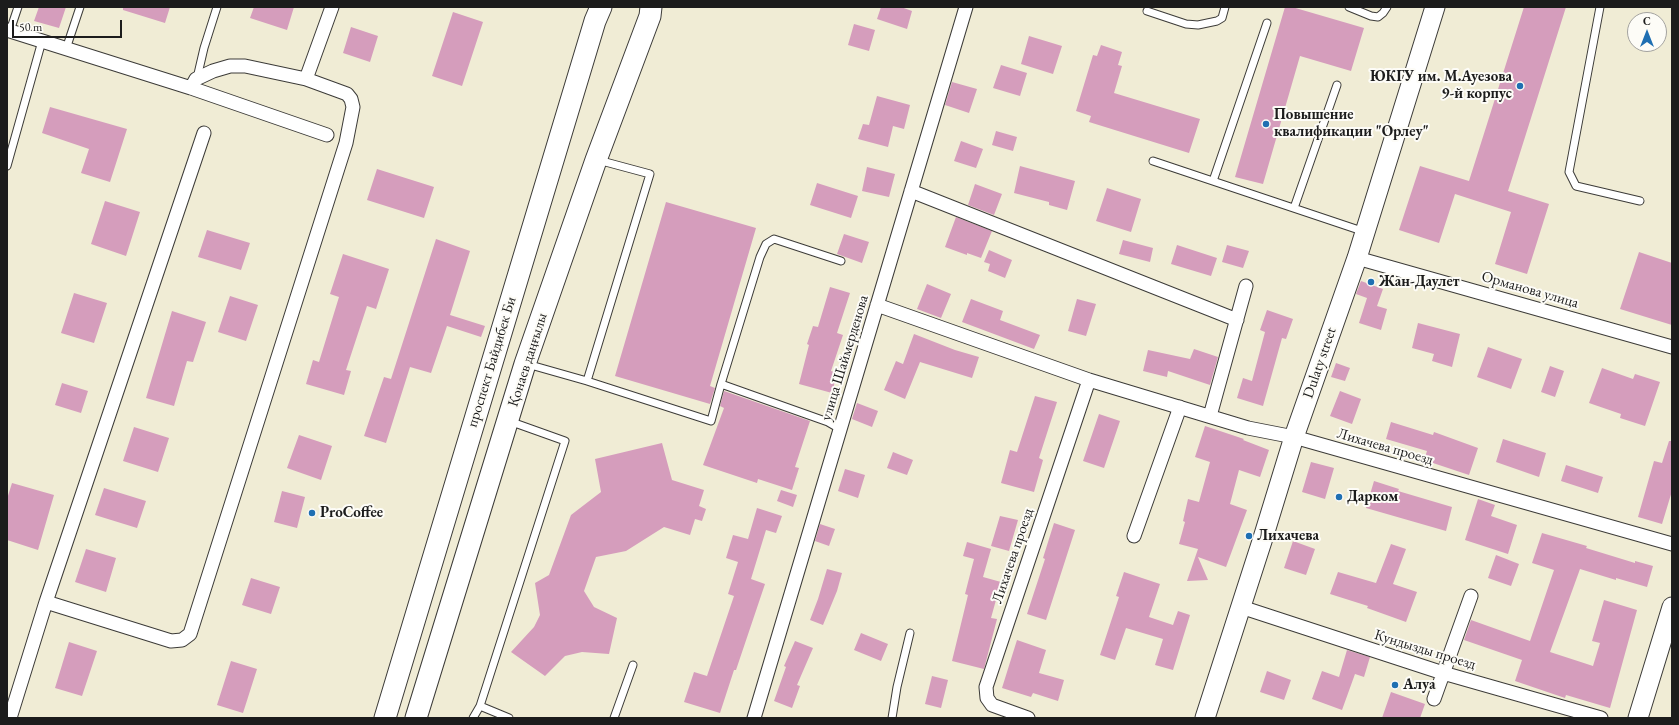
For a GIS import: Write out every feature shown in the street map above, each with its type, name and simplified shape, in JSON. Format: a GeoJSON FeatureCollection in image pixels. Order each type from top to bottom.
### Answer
{"type":"FeatureCollection","features":[{"type":"Feature","properties":{"kind":"main road","name":"Dulaty street"},"geometry":{"type":"LineString","coordinates":[[1205,718],[1294,437],[1357,258],[1435,7]]}},
{"type":"Feature","properties":{"kind":"main road","name":"Қонаев даңғылы"},"geometry":{"type":"LineString","coordinates":[[416,718],[525,364],[596,160],[652,10]]}},
{"type":"Feature","properties":{"kind":"main road","name":"проспект Байдибек Би"},"geometry":{"type":"LineString","coordinates":[[385,718],[598,12]]}},
{"type":"Feature","properties":{"kind":"main road"},"geometry":{"type":"LineString","coordinates":[[1638,718],[1672,607]]}},
{"type":"Feature","properties":{"kind":"street"},"geometry":{"type":"LineString","coordinates":[[306,79],[332,7]]}},
{"type":"Feature","properties":{"kind":"street","name":"улица Шаймерденова"},"geometry":{"type":"LineString","coordinates":[[754,718],[966,7]]}},
{"type":"Feature","properties":{"kind":"street"},"geometry":{"type":"LineString","coordinates":[[9,30],[66,49],[194,83],[327,135]]}},
{"type":"Feature","properties":{"kind":"street"},"geometry":{"type":"LineString","coordinates":[[46,602],[171,641],[182,640],[190,634],[346,143],[353,107],[351,98],[347,94],[306,79],[245,66],[230,66],[213,70],[194,83]]}},
{"type":"Feature","properties":{"kind":"street"},"geometry":{"type":"LineString","coordinates":[[10,718],[46,602],[204,133]]}},
{"type":"Feature","properties":{"kind":"street"},"geometry":{"type":"LineString","coordinates":[[911,191],[1237,320]]}},
{"type":"Feature","properties":{"kind":"street","name":"Орманова улица"},"geometry":{"type":"LineString","coordinates":[[1357,258],[1672,347]]}},
{"type":"Feature","properties":{"kind":"street"},"geometry":{"type":"LineString","coordinates":[[1210,416],[1246,286]]}},
{"type":"Feature","properties":{"kind":"street","name":"Лихачева проезд"},"geometry":{"type":"LineString","coordinates":[[877,305],[1089,380],[1248,428],[1294,437],[1672,544]]}},
{"type":"Feature","properties":{"kind":"street","name":"Лихачева проезд"},"geometry":{"type":"LineString","coordinates":[[1028,718],[992,705],[987,698],[986,687],[1089,380]]}},
{"type":"Feature","properties":{"kind":"street"},"geometry":{"type":"LineString","coordinates":[[1134,536],[1180,407]]}},
{"type":"Feature","properties":{"kind":"street"},"geometry":{"type":"LineString","coordinates":[[1434,699],[1471,596]]}},
{"type":"Feature","properties":{"kind":"street","name":"Кундызды проезд"},"geometry":{"type":"LineString","coordinates":[[1241,607],[1443,673],[1601,718]]}},
{"type":"Feature","properties":{"kind":"lane"},"geometry":{"type":"LineString","coordinates":[[9,30],[18,7]]}},
{"type":"Feature","properties":{"kind":"lane"},"geometry":{"type":"LineString","coordinates":[[66,49],[80,7]]}},
{"type":"Feature","properties":{"kind":"lane"},"geometry":{"type":"LineString","coordinates":[[194,83],[217,7]]}},
{"type":"Feature","properties":{"kind":"lane"},"geometry":{"type":"LineString","coordinates":[[1147,11],[1186,24],[1198,25],[1217,21],[1222,18],[1225,7]]}},
{"type":"Feature","properties":{"kind":"lane"},"geometry":{"type":"LineString","coordinates":[[1349,7],[1378,17],[1387,7]]}},
{"type":"Feature","properties":{"kind":"lane"},"geometry":{"type":"LineString","coordinates":[[1600,7],[1569,172],[1576,186],[1640,201]]}},
{"type":"Feature","properties":{"kind":"lane"},"geometry":{"type":"LineString","coordinates":[[1214,181],[1267,23]]}},
{"type":"Feature","properties":{"kind":"lane"},"geometry":{"type":"LineString","coordinates":[[7,166],[42,41]]}},
{"type":"Feature","properties":{"kind":"lane"},"geometry":{"type":"LineString","coordinates":[[1294,208],[1337,85]]}},
{"type":"Feature","properties":{"kind":"lane"},"geometry":{"type":"LineString","coordinates":[[587,381],[650,174],[596,160]]}},
{"type":"Feature","properties":{"kind":"lane"},"geometry":{"type":"LineString","coordinates":[[1153,161],[1365,232]]}},
{"type":"Feature","properties":{"kind":"lane"},"geometry":{"type":"LineString","coordinates":[[525,364],[587,381],[711,421],[760,257],[766,244],[774,238],[840,261]]}},
{"type":"Feature","properties":{"kind":"lane"},"geometry":{"type":"LineString","coordinates":[[722,384],[828,422],[840,429]]}},
{"type":"Feature","properties":{"kind":"lane"},"geometry":{"type":"LineString","coordinates":[[473,718],[480,706],[565,441],[508,421]]}},
{"type":"Feature","properties":{"kind":"lane"},"geometry":{"type":"LineString","coordinates":[[892,718],[897,687],[910,633]]}},
{"type":"Feature","properties":{"kind":"lane"},"geometry":{"type":"LineString","coordinates":[[614,718],[633,664]]}},
{"type":"Feature","properties":{"kind":"lane"},"geometry":{"type":"LineString","coordinates":[[480,706],[509,718]]}},
{"type":"Feature","properties":{"kind":"building"},"geometry":{"type":"Polygon","coordinates":[[[39,7],[66,7],[59,28],[34,21],[39,7]]]}},
{"type":"Feature","properties":{"kind":"building"},"geometry":{"type":"Polygon","coordinates":[[[123,7],[170,7],[165,23],[123,10],[123,7]]]}},
{"type":"Feature","properties":{"kind":"building"},"geometry":{"type":"Polygon","coordinates":[[[254,7],[294,7],[287,30],[250,18],[254,7]]]}},
{"type":"Feature","properties":{"kind":"building"},"geometry":{"type":"Polygon","coordinates":[[[881,7],[901,7],[912,11],[907,29],[877,19],[881,7]]]}},
{"type":"Feature","properties":{"kind":"building","name":"Повышение квалификации \"Орлеу\""},"geometry":{"type":"Polygon","coordinates":[[[1285,7],[1292,7],[1364,28],[1351,71],[1300,56],[1263,184],[1235,177],[1285,7]]]}},
{"type":"Feature","properties":{"kind":"building","name":"ЮКГУ им. М.Ауезова 9-й корпус"},"geometry":{"type":"Polygon","coordinates":[[[1524,7],[1566,7],[1508,191],[1549,204],[1527,274],[1495,264],[1511,212],[1455,194],[1439,243],[1399,230],[1420,166],[1469,181],[1524,7]]]}},
{"type":"Feature","properties":{"kind":"building"},"geometry":{"type":"Polygon","coordinates":[[[453,12],[483,22],[462,86],[432,76],[453,12]]]}},
{"type":"Feature","properties":{"kind":"building"},"geometry":{"type":"Polygon","coordinates":[[[854,24],[875,30],[869,51],[848,45],[854,24]]]}},
{"type":"Feature","properties":{"kind":"building"},"geometry":{"type":"Polygon","coordinates":[[[351,27],[378,36],[370,62],[343,53],[351,27]]]}},
{"type":"Feature","properties":{"kind":"building"},"geometry":{"type":"Polygon","coordinates":[[[1029,36],[1062,46],[1053,74],[1021,64],[1029,36]]]}},
{"type":"Feature","properties":{"kind":"building"},"geometry":{"type":"Polygon","coordinates":[[[1101,45],[1122,52],[1118,65],[1122,66],[1114,93],[1200,119],[1189,153],[1089,122],[1091,116],[1076,111],[1093,55],[1097,56],[1101,45]]]}},
{"type":"Feature","properties":{"kind":"building"},"geometry":{"type":"Polygon","coordinates":[[[1001,65],[1027,73],[1020,96],[993,88],[1001,65]]]}},
{"type":"Feature","properties":{"kind":"building"},"geometry":{"type":"Polygon","coordinates":[[[952,82],[977,89],[969,113],[945,105],[952,82]]]}},
{"type":"Feature","properties":{"kind":"building"},"geometry":{"type":"Polygon","coordinates":[[[877,96],[910,105],[904,129],[893,126],[888,147],[858,139],[863,124],[869,125],[877,96]]]}},
{"type":"Feature","properties":{"kind":"building"},"geometry":{"type":"Polygon","coordinates":[[[50,107],[127,129],[110,182],[81,173],[89,149],[42,133],[50,107]]]}},
{"type":"Feature","properties":{"kind":"building"},"geometry":{"type":"Polygon","coordinates":[[[996,131],[1017,137],[1013,151],[992,145],[996,131]]]}},
{"type":"Feature","properties":{"kind":"building"},"geometry":{"type":"Polygon","coordinates":[[[961,141],[983,149],[976,168],[954,161],[961,141]]]}},
{"type":"Feature","properties":{"kind":"building"},"geometry":{"type":"Polygon","coordinates":[[[1020,166],[1075,181],[1067,210],[1049,205],[1049,202],[1014,193],[1020,166]]]}},
{"type":"Feature","properties":{"kind":"building"},"geometry":{"type":"Polygon","coordinates":[[[867,167],[895,174],[889,197],[862,191],[867,167]]]}},
{"type":"Feature","properties":{"kind":"building"},"geometry":{"type":"Polygon","coordinates":[[[377,169],[434,187],[424,218],[367,200],[377,169]]]}},
{"type":"Feature","properties":{"kind":"building"},"geometry":{"type":"Polygon","coordinates":[[[817,183],[858,196],[851,218],[810,205],[817,183]]]}},
{"type":"Feature","properties":{"kind":"building"},"geometry":{"type":"Polygon","coordinates":[[[975,184],[1002,194],[994,215],[968,205],[975,184]]]}},
{"type":"Feature","properties":{"kind":"building"},"geometry":{"type":"Polygon","coordinates":[[[1107,188],[1141,199],[1131,232],[1096,221],[1107,188]]]}},
{"type":"Feature","properties":{"kind":"building"},"geometry":{"type":"Polygon","coordinates":[[[105,201],[140,212],[126,256],[91,244],[105,201]]]}},
{"type":"Feature","properties":{"kind":"building"},"geometry":{"type":"Polygon","coordinates":[[[666,202],[756,228],[710,386],[715,388],[710,404],[615,376],[666,202]]]}},
{"type":"Feature","properties":{"kind":"building"},"geometry":{"type":"Polygon","coordinates":[[[956,217],[992,231],[981,258],[967,253],[967,255],[945,247],[956,217]]]}},
{"type":"Feature","properties":{"kind":"building"},"geometry":{"type":"Polygon","coordinates":[[[207,230],[250,243],[241,270],[198,257],[207,230]]]}},
{"type":"Feature","properties":{"kind":"building"},"geometry":{"type":"Polygon","coordinates":[[[844,234],[869,242],[862,263],[837,254],[844,234]]]}},
{"type":"Feature","properties":{"kind":"building"},"geometry":{"type":"Polygon","coordinates":[[[436,239],[470,251],[450,315],[485,326],[481,337],[447,326],[431,373],[410,367],[386,443],[364,436],[384,377],[391,379],[436,239]]]}},
{"type":"Feature","properties":{"kind":"building"},"geometry":{"type":"Polygon","coordinates":[[[1123,240],[1153,248],[1150,262],[1119,254],[1123,240]]]}},
{"type":"Feature","properties":{"kind":"building"},"geometry":{"type":"Polygon","coordinates":[[[1177,245],[1217,258],[1211,276],[1171,264],[1177,245]]]}},
{"type":"Feature","properties":{"kind":"building"},"geometry":{"type":"Polygon","coordinates":[[[1227,245],[1249,251],[1243,268],[1222,262],[1227,245]]]}},
{"type":"Feature","properties":{"kind":"building"},"geometry":{"type":"Polygon","coordinates":[[[989,250],[1012,260],[1005,278],[988,271],[990,264],[984,262],[989,250]]]}},
{"type":"Feature","properties":{"kind":"building"},"geometry":{"type":"Polygon","coordinates":[[[1639,252],[1672,263],[1672,325],[1620,309],[1639,252]]]}},
{"type":"Feature","properties":{"kind":"building"},"geometry":{"type":"Polygon","coordinates":[[[343,254],[389,269],[376,309],[367,306],[346,370],[351,371],[344,395],[306,384],[313,360],[319,362],[339,297],[330,294],[343,254]]]}},
{"type":"Feature","properties":{"kind":"building"},"geometry":{"type":"Polygon","coordinates":[[[1361,281],[1383,289],[1377,306],[1387,309],[1381,330],[1359,323],[1367,298],[1356,294],[1361,281]]]}},
{"type":"Feature","properties":{"kind":"building"},"geometry":{"type":"Polygon","coordinates":[[[927,284],[951,294],[941,318],[917,309],[927,284]]]}},
{"type":"Feature","properties":{"kind":"building"},"geometry":{"type":"Polygon","coordinates":[[[830,287],[850,293],[837,333],[843,335],[831,371],[837,373],[832,393],[799,384],[809,345],[807,344],[813,326],[818,327],[830,287]]]}},
{"type":"Feature","properties":{"kind":"building"},"geometry":{"type":"Polygon","coordinates":[[[74,293],[107,303],[94,343],[61,333],[74,293]]]}},
{"type":"Feature","properties":{"kind":"building"},"geometry":{"type":"Polygon","coordinates":[[[230,296],[258,305],[246,341],[218,332],[230,296]]]}},
{"type":"Feature","properties":{"kind":"building"},"geometry":{"type":"Polygon","coordinates":[[[971,299],[1003,311],[1000,320],[1040,335],[1034,349],[962,322],[971,299]]]}},
{"type":"Feature","properties":{"kind":"building"},"geometry":{"type":"Polygon","coordinates":[[[1077,299],[1096,304],[1086,336],[1068,331],[1077,299]]]}},
{"type":"Feature","properties":{"kind":"building"},"geometry":{"type":"Polygon","coordinates":[[[1267,310],[1293,319],[1286,339],[1282,338],[1263,406],[1237,398],[1243,378],[1252,381],[1265,332],[1260,330],[1267,310]]]}},
{"type":"Feature","properties":{"kind":"building"},"geometry":{"type":"Polygon","coordinates":[[[172,311],[206,322],[193,362],[187,361],[174,406],[146,398],[172,311]]]}},
{"type":"Feature","properties":{"kind":"building"},"geometry":{"type":"Polygon","coordinates":[[[1418,323],[1460,334],[1452,367],[1432,361],[1434,354],[1412,348],[1418,323]]]}},
{"type":"Feature","properties":{"kind":"building"},"geometry":{"type":"Polygon","coordinates":[[[914,334],[955,350],[979,357],[972,378],[920,362],[905,399],[884,390],[896,361],[903,364],[914,334]]]}},
{"type":"Feature","properties":{"kind":"building"},"geometry":{"type":"Polygon","coordinates":[[[1488,347],[1522,359],[1511,389],[1477,377],[1488,347]]]}},
{"type":"Feature","properties":{"kind":"building"},"geometry":{"type":"Polygon","coordinates":[[[1194,349],[1218,357],[1210,385],[1168,371],[1167,377],[1143,371],[1148,350],[1190,359],[1194,349]]]}},
{"type":"Feature","properties":{"kind":"building"},"geometry":{"type":"Polygon","coordinates":[[[1336,363],[1350,368],[1345,381],[1331,377],[1336,363]]]}},
{"type":"Feature","properties":{"kind":"building"},"geometry":{"type":"Polygon","coordinates":[[[1550,366],[1564,371],[1555,397],[1541,392],[1550,366]]]}},
{"type":"Feature","properties":{"kind":"building"},"geometry":{"type":"Polygon","coordinates":[[[1602,368],[1633,379],[1635,374],[1660,382],[1645,426],[1620,418],[1621,414],[1589,403],[1602,368]]]}},
{"type":"Feature","properties":{"kind":"building"},"geometry":{"type":"Polygon","coordinates":[[[62,383],[88,391],[81,413],[55,405],[62,383]]]}},
{"type":"Feature","properties":{"kind":"building"},"geometry":{"type":"Polygon","coordinates":[[[724,391],[810,421],[795,467],[799,468],[792,490],[758,479],[757,483],[703,465],[724,408],[720,406],[724,391]]]}},
{"type":"Feature","properties":{"kind":"building"},"geometry":{"type":"Polygon","coordinates":[[[1340,391],[1361,399],[1352,424],[1330,416],[1340,391]]]}},
{"type":"Feature","properties":{"kind":"building"},"geometry":{"type":"Polygon","coordinates":[[[1035,396],[1057,402],[1039,458],[1043,460],[1034,492],[1001,483],[1010,450],[1017,452],[1035,396]]]}},
{"type":"Feature","properties":{"kind":"building"},"geometry":{"type":"Polygon","coordinates":[[[857,403],[878,411],[872,427],[852,419],[857,403]]]}},
{"type":"Feature","properties":{"kind":"building"},"geometry":{"type":"Polygon","coordinates":[[[1099,414],[1120,421],[1104,468],[1083,461],[1099,414]]]}},
{"type":"Feature","properties":{"kind":"building"},"geometry":{"type":"Polygon","coordinates":[[[1391,422],[1433,435],[1434,432],[1478,448],[1469,475],[1424,460],[1427,451],[1386,439],[1391,422]]]}},
{"type":"Feature","properties":{"kind":"building"},"geometry":{"type":"Polygon","coordinates":[[[1205,426],[1244,439],[1243,440],[1269,450],[1260,477],[1239,470],[1230,504],[1247,510],[1226,567],[1198,557],[1208,580],[1187,581],[1198,549],[1179,544],[1185,522],[1183,521],[1188,499],[1199,502],[1210,462],[1195,457],[1205,426]]]}},
{"type":"Feature","properties":{"kind":"building"},"geometry":{"type":"Polygon","coordinates":[[[134,427],[169,438],[158,472],[123,461],[134,427]]]}},
{"type":"Feature","properties":{"kind":"building"},"geometry":{"type":"Polygon","coordinates":[[[299,435],[332,446],[321,480],[287,468],[299,435]]]}},
{"type":"Feature","properties":{"kind":"building"},"geometry":{"type":"Polygon","coordinates":[[[1503,439],[1546,453],[1539,477],[1496,462],[1503,439]]]}},
{"type":"Feature","properties":{"kind":"building"},"geometry":{"type":"Polygon","coordinates":[[[1669,441],[1672,441],[1672,491],[1662,524],[1638,517],[1654,461],[1662,463],[1669,441]]]}},
{"type":"Feature","properties":{"kind":"building"},"geometry":{"type":"Polygon","coordinates":[[[662,443],[672,480],[704,490],[699,506],[706,509],[702,521],[695,519],[690,535],[664,527],[626,551],[596,557],[584,591],[594,607],[617,618],[609,654],[582,652],[565,656],[545,676],[511,652],[534,627],[540,615],[535,583],[549,575],[571,515],[601,492],[595,459],[662,443]]]}},
{"type":"Feature","properties":{"kind":"building"},"geometry":{"type":"Polygon","coordinates":[[[893,452],[913,460],[907,475],[887,468],[893,452]]]}},
{"type":"Feature","properties":{"kind":"building"},"geometry":{"type":"Polygon","coordinates":[[[1311,462],[1334,468],[1325,499],[1302,492],[1311,462]]]}},
{"type":"Feature","properties":{"kind":"building"},"geometry":{"type":"Polygon","coordinates":[[[1566,465],[1603,477],[1598,493],[1561,481],[1566,465]]]}},
{"type":"Feature","properties":{"kind":"building"},"geometry":{"type":"Polygon","coordinates":[[[845,469],[865,475],[858,498],[838,491],[845,469]]]}},
{"type":"Feature","properties":{"kind":"building"},"geometry":{"type":"Polygon","coordinates":[[[1374,481],[1399,489],[1398,491],[1452,507],[1446,531],[1366,508],[1374,481]]]}},
{"type":"Feature","properties":{"kind":"building"},"geometry":{"type":"Polygon","coordinates":[[[12,483],[54,495],[38,550],[7,540],[7,499],[12,483]]]}},
{"type":"Feature","properties":{"kind":"building"},"geometry":{"type":"Polygon","coordinates":[[[104,488],[146,501],[137,528],[95,515],[104,488]]]}},
{"type":"Feature","properties":{"kind":"building"},"geometry":{"type":"Polygon","coordinates":[[[781,490],[797,495],[793,507],[777,501],[781,490]]]}},
{"type":"Feature","properties":{"kind":"building"},"geometry":{"type":"Polygon","coordinates":[[[282,491],[305,497],[297,528],[274,522],[282,491]]]}},
{"type":"Feature","properties":{"kind":"building"},"geometry":{"type":"Polygon","coordinates":[[[1478,499],[1495,505],[1491,516],[1517,525],[1508,554],[1465,540],[1478,499]]]}},
{"type":"Feature","properties":{"kind":"building"},"geometry":{"type":"Polygon","coordinates":[[[757,508],[782,516],[776,533],[766,530],[751,579],[765,584],[720,713],[684,702],[694,672],[707,676],[734,596],[728,594],[738,562],[726,558],[733,535],[748,539],[757,508]]]}},
{"type":"Feature","properties":{"kind":"building"},"geometry":{"type":"Polygon","coordinates":[[[1000,516],[1018,520],[1009,551],[991,546],[1000,516]]]}},
{"type":"Feature","properties":{"kind":"building"},"geometry":{"type":"Polygon","coordinates":[[[1054,523],[1075,530],[1046,620],[1027,614],[1045,559],[1043,558],[1054,523]]]}},
{"type":"Feature","properties":{"kind":"building"},"geometry":{"type":"Polygon","coordinates":[[[820,524],[835,529],[829,546],[815,541],[820,524]]]}},
{"type":"Feature","properties":{"kind":"building"},"geometry":{"type":"Polygon","coordinates":[[[1542,533],[1587,546],[1586,548],[1635,563],[1635,561],[1653,566],[1647,587],[1616,578],[1616,580],[1580,569],[1550,652],[1593,666],[1600,643],[1592,641],[1604,600],[1637,610],[1610,708],[1566,695],[1565,698],[1515,681],[1522,660],[1464,640],[1471,620],[1530,641],[1554,570],[1532,563],[1542,533]]]}},
{"type":"Feature","properties":{"kind":"building"},"geometry":{"type":"Polygon","coordinates":[[[1293,541],[1315,549],[1306,575],[1284,568],[1293,541]]]}},
{"type":"Feature","properties":{"kind":"building"},"geometry":{"type":"Polygon","coordinates":[[[967,542],[991,549],[983,577],[1001,582],[991,618],[997,619],[984,669],[952,661],[968,595],[965,594],[974,559],[963,556],[967,542]]]}},
{"type":"Feature","properties":{"kind":"building"},"geometry":{"type":"Polygon","coordinates":[[[1391,544],[1406,549],[1393,584],[1417,592],[1406,622],[1367,608],[1368,606],[1330,594],[1338,572],[1376,583],[1391,544]]]}},
{"type":"Feature","properties":{"kind":"building"},"geometry":{"type":"Polygon","coordinates":[[[86,549],[116,558],[106,592],[75,582],[86,549]]]}},
{"type":"Feature","properties":{"kind":"building"},"geometry":{"type":"Polygon","coordinates":[[[1496,555],[1519,564],[1511,586],[1488,578],[1496,555]]]}},
{"type":"Feature","properties":{"kind":"building"},"geometry":{"type":"Polygon","coordinates":[[[827,569],[842,573],[837,591],[823,625],[810,620],[827,569]]]}},
{"type":"Feature","properties":{"kind":"building"},"geometry":{"type":"Polygon","coordinates":[[[1124,572],[1160,584],[1149,617],[1173,625],[1178,611],[1190,615],[1173,670],[1155,665],[1163,639],[1126,628],[1115,660],[1100,655],[1119,597],[1116,596],[1124,572]]]}},
{"type":"Feature","properties":{"kind":"building"},"geometry":{"type":"Polygon","coordinates":[[[251,578],[280,587],[271,614],[242,605],[251,578]]]}},
{"type":"Feature","properties":{"kind":"building"},"geometry":{"type":"Polygon","coordinates":[[[861,633],[888,644],[881,661],[854,650],[861,633]]]}},
{"type":"Feature","properties":{"kind":"building"},"geometry":{"type":"Polygon","coordinates":[[[1017,640],[1046,650],[1039,673],[1064,680],[1058,701],[1033,693],[1031,697],[1002,688],[1017,640]]]}},
{"type":"Feature","properties":{"kind":"building"},"geometry":{"type":"Polygon","coordinates":[[[795,641],[813,648],[797,685],[800,686],[792,708],[774,701],[786,667],[784,666],[795,641]]]}},
{"type":"Feature","properties":{"kind":"building"},"geometry":{"type":"Polygon","coordinates":[[[69,642],[97,651],[82,696],[55,688],[69,642]]]}},
{"type":"Feature","properties":{"kind":"building"},"geometry":{"type":"Polygon","coordinates":[[[1347,650],[1370,657],[1364,677],[1355,674],[1342,710],[1312,699],[1322,671],[1339,677],[1347,650]]]}},
{"type":"Feature","properties":{"kind":"building"},"geometry":{"type":"Polygon","coordinates":[[[231,661],[257,669],[243,713],[217,705],[231,661]]]}},
{"type":"Feature","properties":{"kind":"building"},"geometry":{"type":"Polygon","coordinates":[[[1267,671],[1291,680],[1284,700],[1260,692],[1267,671]]]}},
{"type":"Feature","properties":{"kind":"building"},"geometry":{"type":"Polygon","coordinates":[[[932,676],[948,680],[941,708],[925,704],[932,676]]]}},
{"type":"Feature","properties":{"kind":"building"},"geometry":{"type":"Polygon","coordinates":[[[1391,692],[1425,704],[1420,718],[1382,718],[1391,692]]]}},
{"type":"Feature","properties":{"kind":"place","name":"ЮКГУ им. М.Ауезова 9-й корпус"},"geometry":{"type":"Point","coordinates":[1520,86]}},
{"type":"Feature","properties":{"kind":"place","name":"Повышение квалификации \"Орлеу\""},"geometry":{"type":"Point","coordinates":[1266,124]}},
{"type":"Feature","properties":{"kind":"place","name":"Жан-Даулет"},"geometry":{"type":"Point","coordinates":[1371,282]}},
{"type":"Feature","properties":{"kind":"place","name":"Дарком"},"geometry":{"type":"Point","coordinates":[1339,497]}},
{"type":"Feature","properties":{"kind":"place","name":"ProCoffee"},"geometry":{"type":"Point","coordinates":[312,513]}},
{"type":"Feature","properties":{"kind":"place","name":"Лихачева"},"geometry":{"type":"Point","coordinates":[1249,536]}},
{"type":"Feature","properties":{"kind":"place","name":"Алуа"},"geometry":{"type":"Point","coordinates":[1395,685]}}]}
